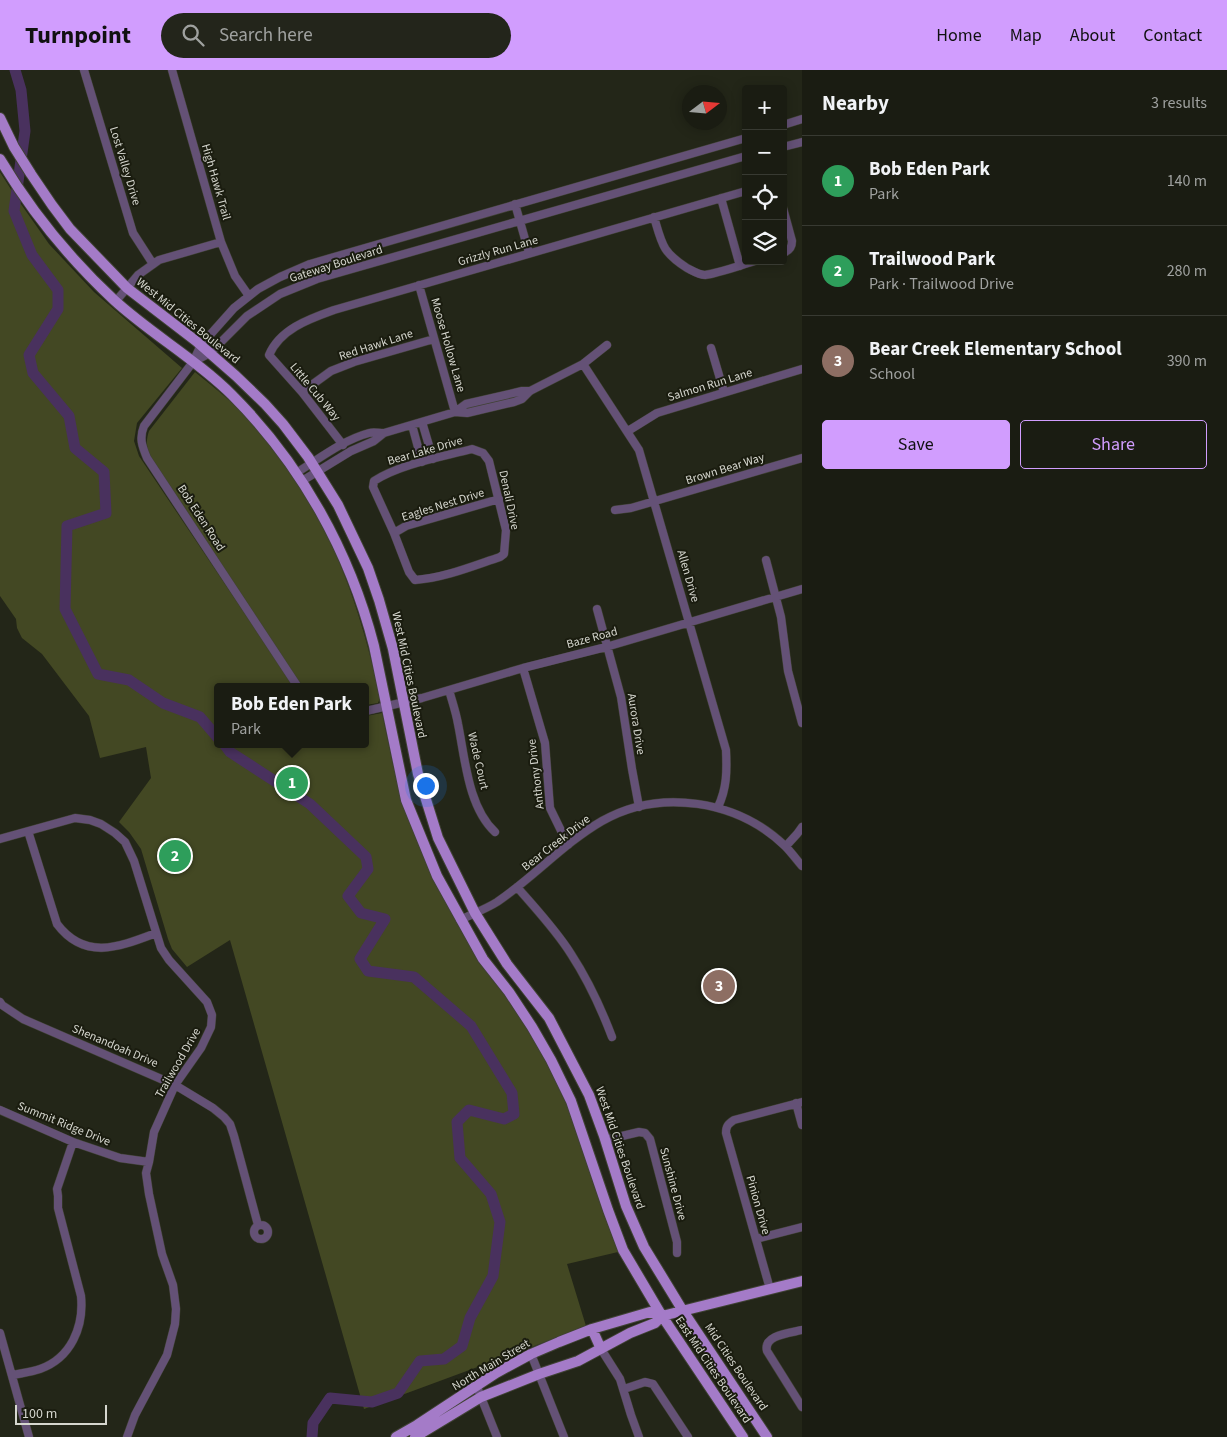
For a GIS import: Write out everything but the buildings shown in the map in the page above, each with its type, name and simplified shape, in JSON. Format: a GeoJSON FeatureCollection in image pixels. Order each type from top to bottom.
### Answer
{"type":"FeatureCollection","features":[{"type":"Feature","properties":{"kind":"main road","name":"West Mid Cities Boulevard"},"geometry":{"type":"LineString","coordinates":[[0,118],[14,148],[70,229],[127,288],[201,345],[236,376],[283,424],[315,468],[338,505],[368,568],[379,600],[393,649],[418,774],[438,838],[475,913],[507,964],[549,1018],[589,1095],[626,1206],[644,1248],[684,1311]]}},
{"type":"Feature","properties":{"kind":"main road"},"geometry":{"type":"LineString","coordinates":[[0,159],[11,178],[67,253],[116,301],[194,362],[231,394],[257,422],[299,477],[321,513],[339,547],[369,624],[406,800],[437,876],[483,960],[532,1027],[551,1060],[571,1101],[623,1250],[662,1316]]}},
{"type":"Feature","properties":{"kind":"main road","name":"North Main Street"},"geometry":{"type":"LineString","coordinates":[[415,1437],[479,1392],[496,1374],[531,1354],[592,1328],[650,1312],[662,1316],[802,1281]]}},
{"type":"Feature","properties":{"kind":"main road","name":"Mid Cities Boulevard"},"geometry":{"type":"LineString","coordinates":[[684,1311],[767,1437]]}},
{"type":"Feature","properties":{"kind":"main road","name":"North Main Street"},"geometry":{"type":"LineString","coordinates":[[396,1437],[479,1392],[578,1360],[630,1333],[655,1323],[662,1316]]}},
{"type":"Feature","properties":{"kind":"main road","name":"East Mid Cities Boulevard"},"geometry":{"type":"LineString","coordinates":[[662,1316],[743,1437]]}},
{"type":"Feature","properties":{"kind":"main road"},"geometry":{"type":"LineString","coordinates":[[592,1328],[601,1349]]}},
{"type":"Feature","properties":{"kind":"street","name":"Lost Valley Drive"},"geometry":{"type":"LineString","coordinates":[[84,70],[133,233],[153,264]]}},
{"type":"Feature","properties":{"kind":"street","name":"High Hawk Trail"},"geometry":{"type":"LineString","coordinates":[[172,70],[221,242],[235,276],[249,296]]}},
{"type":"Feature","properties":{"kind":"street"},"geometry":{"type":"LineString","coordinates":[[787,124],[802,120]]}},
{"type":"Feature","properties":{"kind":"street","name":"Gateway Boulevard"},"geometry":{"type":"LineString","coordinates":[[194,362],[201,345],[234,308],[258,289],[310,264],[742,139]]}},
{"type":"Feature","properties":{"kind":"street"},"geometry":{"type":"LineString","coordinates":[[787,146],[802,142]]}},
{"type":"Feature","properties":{"kind":"street","name":"Gateway Boulevard"},"geometry":{"type":"LineString","coordinates":[[194,362],[210,353],[248,316],[280,294],[317,279],[742,157]]}},
{"type":"Feature","properties":{"kind":"street","name":"Grizzly Run Lane"},"geometry":{"type":"LineString","coordinates":[[269,355],[273,346],[284,334],[317,316],[742,192]]}},
{"type":"Feature","properties":{"kind":"street"},"geometry":{"type":"LineString","coordinates":[[721,198],[740,266]]}},
{"type":"Feature","properties":{"kind":"street"},"geometry":{"type":"LineString","coordinates":[[515,204],[529,253]]}},
{"type":"Feature","properties":{"kind":"street"},"geometry":{"type":"LineString","coordinates":[[654,217],[662,244],[667,253],[696,273],[704,275],[743,265]]}},
{"type":"Feature","properties":{"kind":"street"},"geometry":{"type":"LineString","coordinates":[[787,223],[792,241],[792,246],[787,251]]}},
{"type":"Feature","properties":{"kind":"street"},"geometry":{"type":"LineString","coordinates":[[116,301],[138,275],[159,260],[221,242]]}},
{"type":"Feature","properties":{"kind":"street","name":"Moose Hollow Lane"},"geometry":{"type":"LineString","coordinates":[[419,285],[455,412]]}},
{"type":"Feature","properties":{"kind":"street","name":"Red Hawk Lane"},"geometry":{"type":"LineString","coordinates":[[302,392],[331,371],[354,362],[434,339]]}},
{"type":"Feature","properties":{"kind":"street"},"geometry":{"type":"LineString","coordinates":[[315,468],[343,445],[370,433],[384,433],[422,422],[455,412],[466,404],[520,395],[530,391],[583,364],[607,345]]}},
{"type":"Feature","properties":{"kind":"street"},"geometry":{"type":"LineString","coordinates":[[711,348],[724,392]]}},
{"type":"Feature","properties":{"kind":"street","name":"Little Cub Way"},"geometry":{"type":"LineString","coordinates":[[269,355],[302,392],[343,445]]}},
{"type":"Feature","properties":{"kind":"street","name":"Bob Eden Road"},"geometry":{"type":"LineString","coordinates":[[194,362],[144,426],[141,433],[142,447],[295,683]]}},
{"type":"Feature","properties":{"kind":"street","name":"Allen Drive"},"geometry":{"type":"LineString","coordinates":[[583,364],[639,450],[655,501],[726,750],[726,785],[723,798],[718,807]]}},
{"type":"Feature","properties":{"kind":"street","name":"Salmon Run Lane"},"geometry":{"type":"LineString","coordinates":[[628,431],[656,413],[802,369]]}},
{"type":"Feature","properties":{"kind":"street"},"geometry":{"type":"LineString","coordinates":[[422,422],[433,459]]}},
{"type":"Feature","properties":{"kind":"street"},"geometry":{"type":"LineString","coordinates":[[412,425],[422,462]]}},
{"type":"Feature","properties":{"kind":"street"},"geometry":{"type":"LineString","coordinates":[[299,477],[362,445],[374,441],[384,433]]}},
{"type":"Feature","properties":{"kind":"street","name":"Bear Lake Drive"},"geometry":{"type":"LineString","coordinates":[[394,533],[373,487],[374,481],[383,475],[433,459],[472,449],[483,453]]}},
{"type":"Feature","properties":{"kind":"street","name":"Denali Drive"},"geometry":{"type":"LineString","coordinates":[[394,533],[409,572],[415,580],[440,576],[500,558],[504,554],[506,530],[489,461],[483,453]]}},
{"type":"Feature","properties":{"kind":"street","name":"Brown Bear Way"},"geometry":{"type":"LineString","coordinates":[[614,510],[631,508],[802,458]]}},
{"type":"Feature","properties":{"kind":"street","name":"Eagles Nest Drive"},"geometry":{"type":"LineString","coordinates":[[394,533],[406,526],[499,500]]}},
{"type":"Feature","properties":{"kind":"street"},"geometry":{"type":"LineString","coordinates":[[766,560],[781,617],[788,671],[801,718]]}},
{"type":"Feature","properties":{"kind":"street","name":"Baze Road"},"geometry":{"type":"LineString","coordinates":[[386,706],[606,647],[802,589]]}},
{"type":"Feature","properties":{"kind":"street","name":"Aurora Drive"},"geometry":{"type":"LineString","coordinates":[[597,610],[621,697],[639,806]]}},
{"type":"Feature","properties":{"kind":"street","name":"Anthony Drive"},"geometry":{"type":"LineString","coordinates":[[523,668],[545,743],[550,808],[568,845]]}},
{"type":"Feature","properties":{"kind":"street","name":"Wade Court"},"geometry":{"type":"LineString","coordinates":[[449,690],[458,723],[468,781],[482,815],[490,828],[495,832]]}},
{"type":"Feature","properties":{"kind":"street"},"geometry":{"type":"LineString","coordinates":[[369,710],[386,706]]}},
{"type":"Feature","properties":{"kind":"street","name":"Bear Creek Drive"},"geometry":{"type":"LineString","coordinates":[[460,920],[495,904],[568,845],[604,820],[639,806],[674,801],[718,807],[756,825],[774,837],[786,846],[802,866]]}},
{"type":"Feature","properties":{"kind":"street","name":"Trailwood Drive"},"geometry":{"type":"LineString","coordinates":[[0,839],[75,818],[101,824],[115,833],[124,842],[134,861],[161,948],[169,960],[206,1002],[212,1015],[211,1028],[201,1048],[175,1085],[154,1132],[146,1173],[162,1254],[173,1285],[176,1309],[175,1324],[166,1355],[135,1415],[127,1437]]}},
{"type":"Feature","properties":{"kind":"street"},"geometry":{"type":"LineString","coordinates":[[786,846],[802,827]]}},
{"type":"Feature","properties":{"kind":"street"},"geometry":{"type":"LineString","coordinates":[[28,831],[57,924],[65,934],[73,940],[96,948],[112,948],[156,933]]}},
{"type":"Feature","properties":{"kind":"street"},"geometry":{"type":"LineString","coordinates":[[517,887],[570,952],[591,987],[604,1014],[612,1037]]}},
{"type":"Feature","properties":{"kind":"street","name":"Shenandoah Drive"},"geometry":{"type":"LineString","coordinates":[[0,1002],[23,1019],[175,1085],[213,1108],[224,1117],[230,1124],[258,1225]]}},
{"type":"Feature","properties":{"kind":"street"},"geometry":{"type":"LineString","coordinates":[[799,1102],[802,1125]]}},
{"type":"Feature","properties":{"kind":"street","name":"Pinion Drive"},"geometry":{"type":"LineString","coordinates":[[770,1289],[726,1133],[726,1127],[727,1124],[734,1120],[799,1102]]}},
{"type":"Feature","properties":{"kind":"street","name":"Summit Ridge Drive"},"geometry":{"type":"LineString","coordinates":[[0,1110],[73,1142],[120,1158],[149,1162]]}},
{"type":"Feature","properties":{"kind":"street","name":"Sunshine Drive"},"geometry":{"type":"LineString","coordinates":[[605,1140],[639,1132],[645,1133],[650,1139],[677,1242],[677,1253]]}},
{"type":"Feature","properties":{"kind":"street"},"geometry":{"type":"LineString","coordinates":[[13,1375],[41,1368],[57,1360],[69,1347],[78,1331],[82,1305],[81,1296],[58,1208],[57,1189],[73,1142]]}},
{"type":"Feature","properties":{"kind":"street"},"geometry":{"type":"LineString","coordinates":[[756,1239],[802,1227]]}},
{"type":"Feature","properties":{"kind":"street"},"geometry":{"type":"LineString","coordinates":[[802,1330],[774,1338],[768,1341],[766,1346],[767,1351],[802,1407]]}},
{"type":"Feature","properties":{"kind":"street"},"geometry":{"type":"LineString","coordinates":[[0,1333],[30,1437]]}},
{"type":"Feature","properties":{"kind":"street"},"geometry":{"type":"LineString","coordinates":[[601,1349],[620,1379],[639,1437]]}},
{"type":"Feature","properties":{"kind":"street"},"geometry":{"type":"LineString","coordinates":[[531,1354],[564,1437]]}},
{"type":"Feature","properties":{"kind":"street"},"geometry":{"type":"LineString","coordinates":[[624,1389],[645,1382],[653,1384],[688,1437]]}},
{"type":"Feature","properties":{"kind":"street"},"geometry":{"type":"LineString","coordinates":[[479,1392],[493,1436]]}},
{"type":"Feature","properties":{"kind":"green space"},"geometry":{"type":"Polygon","coordinates":[[[0,172],[49,244],[94,292],[182,368],[137,423],[134,441],[139,456],[291,683],[214,683],[214,748],[369,748],[369,715],[382,713],[402,802],[433,878],[456,921],[483,964],[530,1028],[568,1102],[583,1144],[603,1212],[618,1252],[567,1264],[586,1326],[364,1409],[230,940],[187,967],[172,949],[168,939],[141,849],[119,822],[151,778],[146,747],[100,758],[89,716],[42,654],[22,638],[17,628],[16,619],[0,596],[0,172]]]}},
{"type":"Feature","properties":{"kind":"green space"},"geometry":{"type":"Polygon","coordinates":[[[195,372],[230,401],[260,432],[286,466],[309,501],[345,576],[359,615],[370,656],[380,698],[378,703],[369,704],[369,683],[298,683],[153,462],[147,447],[149,431],[195,372]]]}},
{"type":"Feature","properties":{"kind":"waterway"},"geometry":{"type":"LineString","coordinates":[[15,70],[21,90],[25,131],[14,211],[32,255],[58,290],[58,309],[29,355],[33,373],[69,416],[75,448],[104,472],[106,513],[67,526],[65,609],[98,674],[129,680],[163,703],[200,717],[214,733]]}},
{"type":"Feature","properties":{"kind":"waterway"},"geometry":{"type":"LineString","coordinates":[[227,748],[230,752],[310,804],[366,857],[368,869],[348,896],[361,913],[385,919],[360,959],[368,971],[414,977],[471,1026],[512,1093],[514,1114],[504,1119],[469,1110],[457,1122],[460,1158],[491,1194],[500,1222],[493,1276],[470,1318],[462,1346],[444,1359],[420,1361],[398,1393],[372,1402],[330,1398],[313,1423],[312,1437]]}},
{"type":"Feature","properties":{"kind":"place","name":"Bob Eden Park"},"geometry":{"type":"Point","coordinates":[292,783]}},
{"type":"Feature","properties":{"kind":"place","name":"Trailwood Park"},"geometry":{"type":"Point","coordinates":[175,856]}},
{"type":"Feature","properties":{"kind":"place","name":"Bear Creek Elementary School"},"geometry":{"type":"Point","coordinates":[719,986]}}]}
